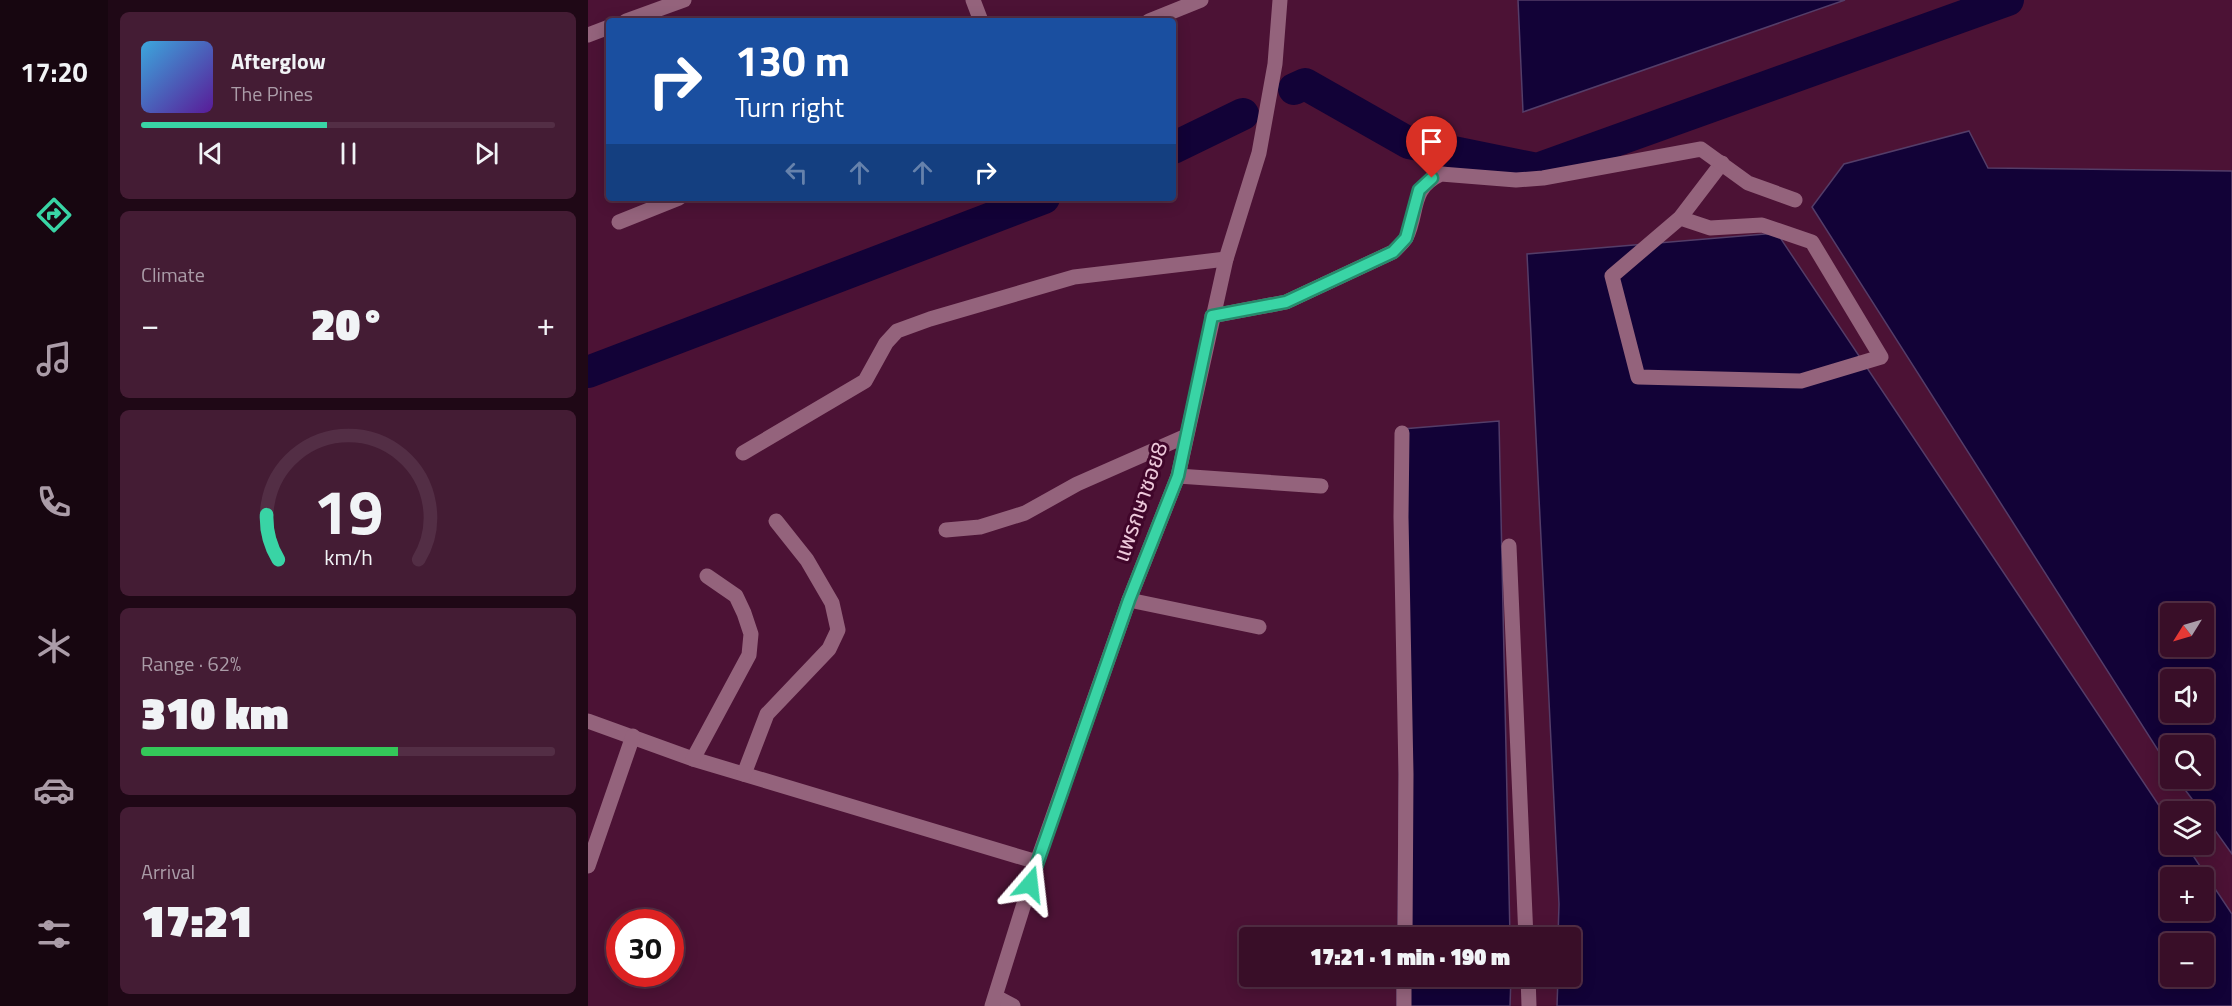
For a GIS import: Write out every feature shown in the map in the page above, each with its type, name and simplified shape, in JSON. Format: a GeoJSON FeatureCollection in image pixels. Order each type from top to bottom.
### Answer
{"type":"FeatureCollection","features":[{"type":"Feature","properties":{"kind":"street"},"geometry":{"type":"LineString","coordinates":[[634,18],[684,0]]}},
{"type":"Feature","properties":{"kind":"street"},"geometry":{"type":"LineString","coordinates":[[973,0],[980,18]]}},
{"type":"Feature","properties":{"kind":"street"},"geometry":{"type":"LineString","coordinates":[[1156,18],[1201,0]]}},
{"type":"Feature","properties":{"kind":"street","name":"แพรกษาซอย8"},"geometry":{"type":"LineString","coordinates":[[994,1001],[1037,861],[1129,600],[1178,476],[1226,258],[1259,153],[1275,64],[1280,0]]}},
{"type":"Feature","properties":{"kind":"street"},"geometry":{"type":"LineString","coordinates":[[588,34],[606,28]]}},
{"type":"Feature","properties":{"kind":"street"},"geometry":{"type":"LineString","coordinates":[[1212,316],[1286,302],[1393,252],[1406,238],[1419,190],[1432,178],[1441,174],[1516,180],[1543,178],[1701,149],[1748,183],[1796,200]]}},
{"type":"Feature","properties":{"kind":"street"},"geometry":{"type":"LineString","coordinates":[[1680,218],[1710,228],[1762,225],[1812,242],[1881,357],[1801,381],[1638,377],[1612,276],[1680,218],[1722,163]]}},
{"type":"Feature","properties":{"kind":"street"},"geometry":{"type":"LineString","coordinates":[[618,222],[671,201]]}},
{"type":"Feature","properties":{"kind":"street"},"geometry":{"type":"LineString","coordinates":[[742,453],[865,381],[886,343],[897,331],[930,319],[1074,277],[1226,258]]}},
{"type":"Feature","properties":{"kind":"street"},"geometry":{"type":"LineString","coordinates":[[1402,433],[1401,517],[1406,774],[1405,927]]}},
{"type":"Feature","properties":{"kind":"street"},"geometry":{"type":"LineString","coordinates":[[946,530],[980,527],[1026,513],[1077,484],[1186,436]]}},
{"type":"Feature","properties":{"kind":"street"},"geometry":{"type":"LineString","coordinates":[[1178,476],[1321,486]]}},
{"type":"Feature","properties":{"kind":"street"},"geometry":{"type":"LineString","coordinates":[[744,774],[767,714],[830,649],[838,630],[832,603],[807,560],[776,521]]}},
{"type":"Feature","properties":{"kind":"street"},"geometry":{"type":"LineString","coordinates":[[1509,546],[1526,927]]}},
{"type":"Feature","properties":{"kind":"street"},"geometry":{"type":"LineString","coordinates":[[693,759],[749,655],[750,634],[736,596],[707,576]]}},
{"type":"Feature","properties":{"kind":"street"},"geometry":{"type":"LineString","coordinates":[[1129,600],[1259,627]]}},
{"type":"Feature","properties":{"kind":"street"},"geometry":{"type":"LineString","coordinates":[[588,721],[693,759],[1037,861]]}},
{"type":"Feature","properties":{"kind":"street"},"geometry":{"type":"LineString","coordinates":[[588,866],[633,736]]}},
{"type":"Feature","properties":{"kind":"street"},"geometry":{"type":"LineString","coordinates":[[1404,987],[1404,1006]]}},
{"type":"Feature","properties":{"kind":"street"},"geometry":{"type":"LineString","coordinates":[[1528,987],[1529,1006]]}},
{"type":"Feature","properties":{"kind":"street"},"geometry":{"type":"LineString","coordinates":[[994,1001],[1013,1006]]}},
{"type":"Feature","properties":{"kind":"shaded area"},"geometry":{"type":"Polygon","coordinates":[[[1518,0],[1845,0],[1523,112],[1518,0]]]}},
{"type":"Feature","properties":{"kind":"shaded area"},"geometry":{"type":"Polygon","coordinates":[[[1969,131],[1988,168],[2232,171],[2232,854],[2214,829],[2214,801],[2194,801],[2184,789],[2214,789],[2214,735],[2160,735],[2160,753],[1812,207],[1844,164],[1969,131]]]}},
{"type":"Feature","properties":{"kind":"shaded area"},"geometry":{"type":"Polygon","coordinates":[[[1777,233],[2160,807],[2160,855],[2193,855],[2201,867],[2160,867],[2160,921],[2214,921],[2214,887],[2232,914],[2232,1006],[1557,1006],[1558,987],[1581,987],[1581,927],[1558,927],[1527,254],[1777,233]]]}},
{"type":"Feature","properties":{"kind":"shaded area"},"geometry":{"type":"Polygon","coordinates":[[[1499,421],[1510,927],[1398,927],[1402,429],[1499,421]]]}},
{"type":"Feature","properties":{"kind":"shaded area"},"geometry":{"type":"Polygon","coordinates":[[[1397,987],[1511,987],[1510,1006],[1397,1006],[1397,987]]]}},
{"type":"Feature","properties":{"kind":"waterway"},"geometry":{"type":"LineString","coordinates":[[1294,89],[1305,84],[1409,143],[1537,169],[2008,0]]}},
{"type":"Feature","properties":{"kind":"waterway"},"geometry":{"type":"LineString","coordinates":[[1176,147],[1243,114]]}},
{"type":"Feature","properties":{"kind":"waterway"},"geometry":{"type":"LineString","coordinates":[[588,372],[1036,201]]}},
{"type":"Feature","properties":{"kind":"route"},"geometry":{"type":"LineString","coordinates":[[1030,884],[1129,600],[1178,476],[1212,316],[1286,302],[1393,252],[1406,238],[1419,190],[1432,178]]}}]}
